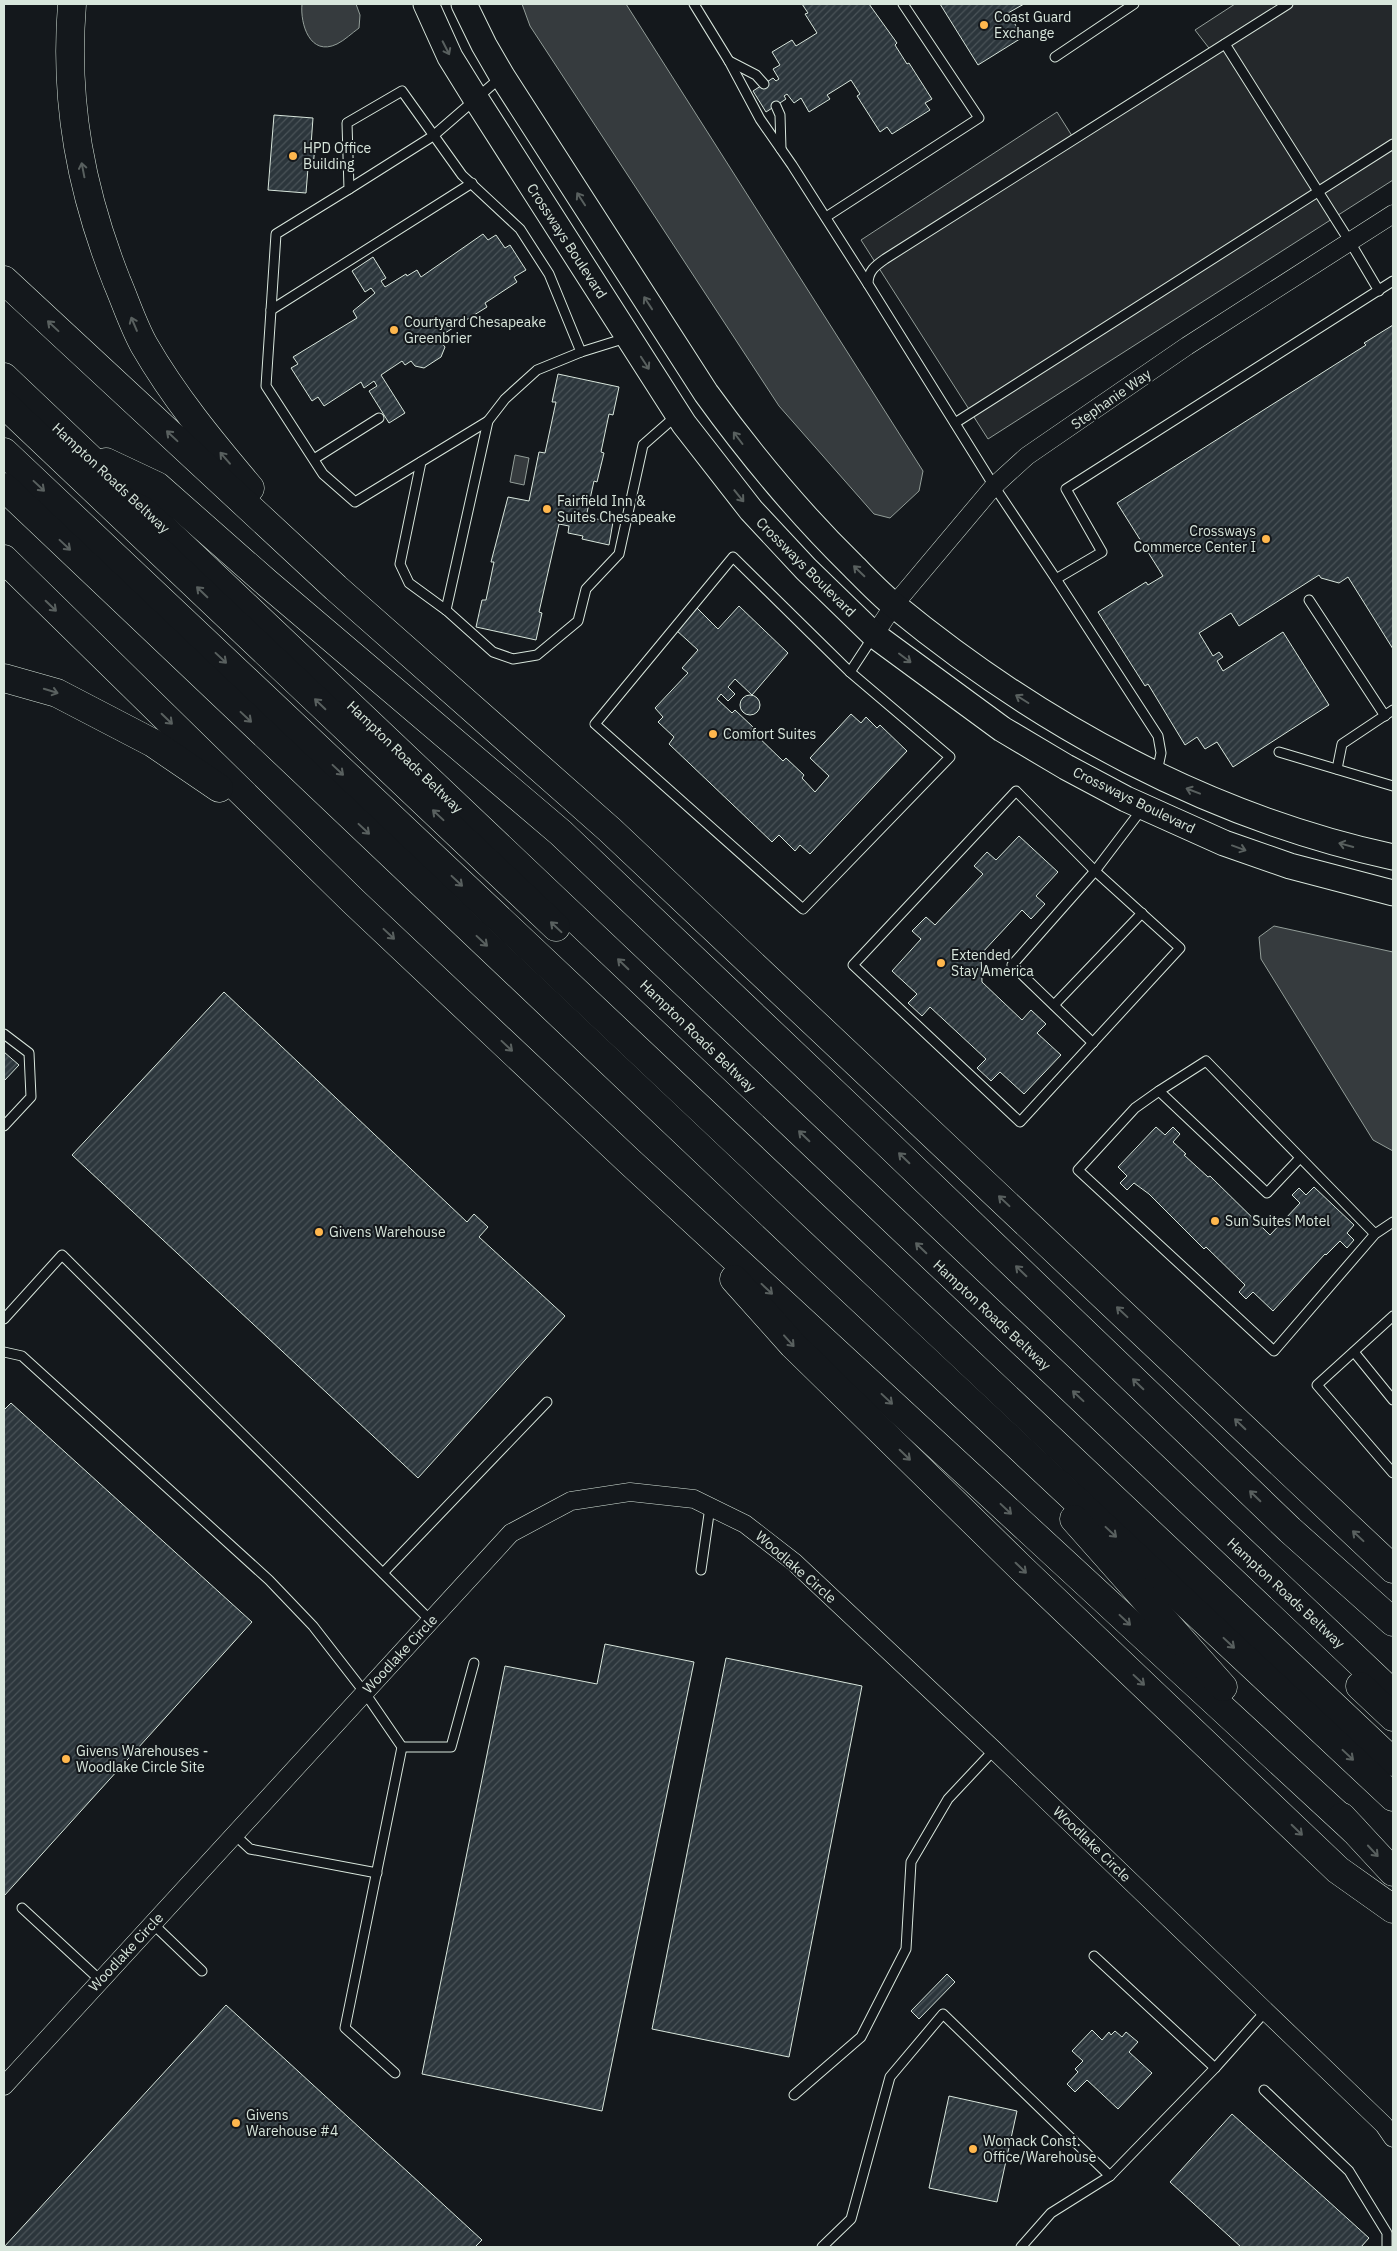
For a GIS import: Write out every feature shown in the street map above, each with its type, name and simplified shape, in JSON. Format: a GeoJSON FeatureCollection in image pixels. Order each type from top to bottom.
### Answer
{"type":"FeatureCollection","features":[{"type":"Feature","properties":{"kind":"highway"},"geometry":{"type":"LineString","coordinates":[[72,4],[70,83],[75,137],[86,189],[100,238],[136,327],[160,370],[203,433],[336,588]]}},
{"type":"Feature","properties":{"kind":"highway"},"geometry":{"type":"LineString","coordinates":[[4,280],[336,588],[610,830],[1393,1569]]}},
{"type":"Feature","properties":{"kind":"highway","name":"Hampton Roads Beltway"},"geometry":{"type":"LineString","coordinates":[[4,377],[1393,1694]]}},
{"type":"Feature","properties":{"kind":"highway"},"geometry":{"type":"LineString","coordinates":[[4,404],[1393,1718]]}},
{"type":"Feature","properties":{"kind":"highway"},"geometry":{"type":"LineString","coordinates":[[4,452],[1393,1762]]}},
{"type":"Feature","properties":{"kind":"highway"},"geometry":{"type":"LineString","coordinates":[[87,454],[157,486],[267,583],[561,833],[898,1152],[1290,1530],[1393,1622]]}},
{"type":"Feature","properties":{"kind":"highway"},"geometry":{"type":"LineString","coordinates":[[4,488],[819,1260],[1393,1797]]}},
{"type":"Feature","properties":{"kind":"highway"},"geometry":{"type":"LineString","coordinates":[[4,559],[353,901],[629,1160],[1354,1830]]}},
{"type":"Feature","properties":{"kind":"highway"},"geometry":{"type":"LineString","coordinates":[[4,678],[57,693],[153,743],[233,797],[353,901]]}},
{"type":"Feature","properties":{"kind":"highway"},"geometry":{"type":"LineString","coordinates":[[629,1160],[793,1346],[1021,1568],[1338,1870],[1393,1910]]}},
{"type":"Feature","properties":{"kind":"highway"},"geometry":{"type":"LineString","coordinates":[[973,1403],[1186,1648],[1393,1872]]}},
{"type":"Feature","properties":{"kind":"street","name":"Crossways Boulevard"},"geometry":{"type":"LineString","coordinates":[[426,4],[450,57],[678,414],[751,510],[806,569],[874,635],[1002,729],[1066,767],[1143,807],[1224,843],[1290,866],[1393,893]]}},
{"type":"Feature","properties":{"kind":"street"},"geometry":{"type":"LineString","coordinates":[[464,4],[502,76],[690,369],[739,439],[777,486],[825,538],[894,606],[998,684],[1063,726],[1127,762],[1236,808],[1318,838],[1393,857]]}},
{"type":"Feature","properties":{"kind":"street","name":"Stephanie Way"},"geometry":{"type":"LineString","coordinates":[[874,635],[894,606],[994,486],[1027,456],[1186,346],[1393,214]]}},
{"type":"Feature","properties":{"kind":"street","name":"Woodlake Circle"},"geometry":{"type":"LineString","coordinates":[[4,2086],[511,1533],[570,1502],[630,1492],[694,1499],[745,1524],[794,1562],[994,1750],[1384,2125],[1393,2138]]}},
{"type":"Feature","properties":{"kind":"lane"},"geometry":{"type":"LineString","coordinates":[[694,4],[729,62],[750,103],[826,217],[994,486],[1158,736],[1161,753],[1156,775]]}},
{"type":"Feature","properties":{"kind":"lane"},"geometry":{"type":"LineString","coordinates":[[826,217],[980,118],[903,4]]}},
{"type":"Feature","properties":{"kind":"lane"},"geometry":{"type":"LineString","coordinates":[[1055,57],[1134,4]]}},
{"type":"Feature","properties":{"kind":"lane"},"geometry":{"type":"LineString","coordinates":[[872,290],[868,284],[868,276],[873,268],[885,259],[1288,4]]}},
{"type":"Feature","properties":{"kind":"lane"},"geometry":{"type":"LineString","coordinates":[[1225,44],[1379,291]]}},
{"type":"Feature","properties":{"kind":"lane"},"geometry":{"type":"LineString","coordinates":[[729,62],[756,75],[764,84]]}},
{"type":"Feature","properties":{"kind":"lane"},"geometry":{"type":"LineString","coordinates":[[502,76],[433,136],[276,234],[266,386],[324,474],[355,502],[488,421],[505,399],[536,370],[581,352],[628,337]]}},
{"type":"Feature","properties":{"kind":"lane"},"geometry":{"type":"LineString","coordinates":[[349,189],[347,123],[402,91],[462,175],[520,229],[549,274],[581,352]]}},
{"type":"Feature","properties":{"kind":"lane"},"geometry":{"type":"LineString","coordinates":[[776,106],[780,115],[781,149]]}},
{"type":"Feature","properties":{"kind":"lane"},"geometry":{"type":"LineString","coordinates":[[955,423],[1393,144]]}},
{"type":"Feature","properties":{"kind":"lane"},"geometry":{"type":"LineString","coordinates":[[271,310],[472,183]]}},
{"type":"Feature","properties":{"kind":"lane"},"geometry":{"type":"LineString","coordinates":[[1056,579],[1102,552],[1066,489],[1393,282]]}},
{"type":"Feature","properties":{"kind":"lane"},"geometry":{"type":"LineString","coordinates":[[421,462],[400,564],[409,582],[446,610],[493,652],[513,659],[537,655],[578,621],[586,589],[619,554],[643,445],[678,414]]}},
{"type":"Feature","properties":{"kind":"lane"},"geometry":{"type":"LineString","coordinates":[[314,459],[379,418]]}},
{"type":"Feature","properties":{"kind":"lane"},"geometry":{"type":"LineString","coordinates":[[446,610],[488,421]]}},
{"type":"Feature","properties":{"kind":"lane"},"geometry":{"type":"LineString","coordinates":[[733,557],[850,672],[950,757],[804,909],[595,724],[733,557]]}},
{"type":"Feature","properties":{"kind":"lane"},"geometry":{"type":"LineString","coordinates":[[1309,600],[1385,716]]}},
{"type":"Feature","properties":{"kind":"lane"},"geometry":{"type":"LineString","coordinates":[[850,672],[874,635]]}},
{"type":"Feature","properties":{"kind":"lane"},"geometry":{"type":"LineString","coordinates":[[1337,769],[1342,744],[1393,710]]}},
{"type":"Feature","properties":{"kind":"lane"},"geometry":{"type":"LineString","coordinates":[[1279,752],[1389,785],[1393,778]]}},
{"type":"Feature","properties":{"kind":"lane"},"geometry":{"type":"LineString","coordinates":[[1016,791],[1095,871],[1142,913],[1180,948],[1020,1122],[853,965],[1016,791]]}},
{"type":"Feature","properties":{"kind":"lane"},"geometry":{"type":"LineString","coordinates":[[1093,1043],[1012,965],[1095,871],[1143,807]]}},
{"type":"Feature","properties":{"kind":"lane"},"geometry":{"type":"LineString","coordinates":[[1054,1005],[1142,913]]}},
{"type":"Feature","properties":{"kind":"lane"},"geometry":{"type":"LineString","coordinates":[[4,1034],[30,1053],[32,1097],[4,1126]]}},
{"type":"Feature","properties":{"kind":"lane"},"geometry":{"type":"LineString","coordinates":[[1375,1234],[1206,1061],[1158,1090],[1135,1108],[1078,1170],[1274,1351],[1375,1234],[1393,1222]]}},
{"type":"Feature","properties":{"kind":"lane"},"geometry":{"type":"LineString","coordinates":[[1158,1090],[1267,1194],[1300,1158]]}},
{"type":"Feature","properties":{"kind":"lane"},"geometry":{"type":"LineString","coordinates":[[4,1318],[62,1255],[431,1620]]}},
{"type":"Feature","properties":{"kind":"lane"},"geometry":{"type":"LineString","coordinates":[[1393,1316],[1317,1385],[1393,1473]]}},
{"type":"Feature","properties":{"kind":"lane"},"geometry":{"type":"LineString","coordinates":[[4,1352],[22,1356],[269,1580],[313,1626],[364,1692],[402,1747],[345,2028],[395,2073]]}},
{"type":"Feature","properties":{"kind":"lane"},"geometry":{"type":"LineString","coordinates":[[1354,1352],[1393,1400]]}},
{"type":"Feature","properties":{"kind":"lane"},"geometry":{"type":"LineString","coordinates":[[383,1573],[548,1402]]}},
{"type":"Feature","properties":{"kind":"lane"},"geometry":{"type":"LineString","coordinates":[[701,1570],[710,1507]]}},
{"type":"Feature","properties":{"kind":"lane"},"geometry":{"type":"LineString","coordinates":[[402,1747],[451,1748],[474,1663]]}},
{"type":"Feature","properties":{"kind":"lane"},"geometry":{"type":"LineString","coordinates":[[794,2095],[861,2037],[906,1949],[911,1862],[948,1799],[994,1750]]}},
{"type":"Feature","properties":{"kind":"lane"},"geometry":{"type":"LineString","coordinates":[[234,1834],[250,1849],[376,1873]]}},
{"type":"Feature","properties":{"kind":"lane"},"geometry":{"type":"LineString","coordinates":[[22,1908],[100,1980]]}},
{"type":"Feature","properties":{"kind":"lane"},"geometry":{"type":"LineString","coordinates":[[152,1923],[202,1971]]}},
{"type":"Feature","properties":{"kind":"lane"},"geometry":{"type":"LineString","coordinates":[[1094,1956],[1215,2068]]}},
{"type":"Feature","properties":{"kind":"lane"},"geometry":{"type":"LineString","coordinates":[[1020,2247],[1051,2213],[1110,2176],[1215,2068],[1266,2012]]}},
{"type":"Feature","properties":{"kind":"lane"},"geometry":{"type":"LineString","coordinates":[[822,2247],[851,2219],[890,2077],[943,2014],[1110,2176]]}},
{"type":"Feature","properties":{"kind":"lane"},"geometry":{"type":"LineString","coordinates":[[1264,2090],[1349,2171],[1387,2233],[1387,2247]]}},
{"type":"Feature","properties":{"kind":"shaded area"},"geometry":{"type":"Polygon","coordinates":[[[302,4],[356,4],[360,15],[359,28],[337,44],[328,47],[320,46],[314,42],[305,29],[302,4]]]}},
{"type":"Feature","properties":{"kind":"shaded area"},"geometry":{"type":"Polygon","coordinates":[[[522,4],[626,4],[923,471],[919,491],[890,518],[874,514],[779,406],[530,26],[522,4]]]}},
{"type":"Feature","properties":{"kind":"shaded area"},"geometry":{"type":"Polygon","coordinates":[[[1235,4],[1393,4],[1393,180],[988,439],[861,240],[1057,112],[1074,139],[1212,52],[1195,30],[1235,4]]]}},
{"type":"Feature","properties":{"kind":"shaded area"},"geometry":{"type":"Polygon","coordinates":[[[515,455],[529,458],[524,485],[510,482],[515,455]]]}},
{"type":"Feature","properties":{"kind":"shaded area"},"geometry":{"type":"Polygon","coordinates":[[[1274,926],[1393,952],[1393,1151],[1373,1140],[1261,959],[1259,937],[1274,926]]]}},
{"type":"Feature","properties":{"kind":"building"},"geometry":{"type":"Polygon","coordinates":[[[802,4],[869,4],[897,43],[895,45],[932,99],[925,103],[930,110],[892,134],[887,127],[880,132],[857,96],[860,94],[851,80],[827,95],[830,99],[809,112],[801,98],[794,103],[787,94],[784,96],[786,99],[766,112],[753,91],[773,78],[776,81],[779,79],[773,69],[780,65],[772,52],[792,40],[796,46],[817,33],[805,14],[808,13],[802,4]]]}},
{"type":"Feature","properties":{"kind":"building","name":"Coast Guard Exchange"},"geometry":{"type":"Polygon","coordinates":[[[940,4],[1024,4],[1008,13],[1023,37],[978,65],[940,4]]]}},
{"type":"Feature","properties":{"kind":"building","name":"HPD Office Building"},"geometry":{"type":"Polygon","coordinates":[[[274,115],[313,118],[311,145],[315,145],[313,168],[308,168],[306,193],[268,190],[274,115]]]}},
{"type":"Feature","properties":{"kind":"building","name":"Courtyard Chesapeake Greenbrier"},"geometry":{"type":"Polygon","coordinates":[[[483,234],[488,240],[496,235],[505,248],[510,245],[526,270],[514,277],[517,282],[485,303],[487,307],[445,333],[448,337],[441,342],[445,347],[441,357],[424,368],[415,366],[411,361],[405,365],[402,361],[381,375],[405,413],[389,423],[369,391],[377,386],[374,381],[364,388],[361,382],[324,406],[318,397],[312,401],[291,368],[298,364],[293,357],[357,318],[353,311],[375,293],[371,288],[365,292],[352,271],[373,257],[386,278],[381,281],[385,287],[406,274],[407,276],[417,270],[421,277],[483,234]]]}},
{"type":"Feature","properties":{"kind":"building","name":"Crossways Commerce Center I"},"geometry":{"type":"Polygon","coordinates":[[[1393,325],[1393,649],[1348,577],[1339,583],[1321,578],[1319,575],[1239,626],[1231,613],[1199,633],[1213,656],[1219,652],[1223,657],[1217,661],[1223,671],[1283,632],[1329,705],[1233,767],[1217,742],[1205,749],[1197,737],[1185,745],[1148,684],[1145,686],[1098,612],[1146,582],[1148,585],[1163,576],[1117,503],[1366,345],[1364,343],[1393,325]]]}},
{"type":"Feature","properties":{"kind":"building","name":"Fairfield Inn & Suites Chesapeake"},"geometry":{"type":"Polygon","coordinates":[[[558,374],[619,387],[613,415],[609,414],[601,452],[604,453],[597,482],[594,481],[586,517],[613,522],[609,545],[582,539],[583,536],[568,533],[569,526],[559,524],[539,612],[542,613],[536,640],[476,627],[482,600],[486,600],[494,562],[491,562],[508,497],[529,501],[539,452],[545,453],[556,402],[552,402],[558,374]]]}},
{"type":"Feature","properties":{"kind":"building","name":"Comfort Suites"},"geometry":{"type":"Polygon","coordinates":[[[739,606],[788,653],[752,695],[735,679],[728,687],[735,694],[728,701],[721,694],[717,699],[732,713],[735,710],[753,727],[751,730],[783,761],[786,758],[804,775],[802,778],[815,792],[829,776],[810,758],[851,714],[861,723],[866,717],[877,728],[880,725],[907,751],[810,854],[800,845],[795,851],[779,835],[772,842],[669,744],[674,737],[658,722],[663,717],[655,708],[688,673],[682,668],[698,650],[676,630],[697,608],[718,629],[739,606]]]}},
{"type":"Feature","properties":{"kind":"building"},"geometry":{"type":"Polygon","coordinates":[[[750,695],[757,698],[760,705],[757,712],[750,715],[743,712],[740,705],[743,698],[750,695]]]}},
{"type":"Feature","properties":{"kind":"building","name":"Extended Stay America"},"geometry":{"type":"Polygon","coordinates":[[[1019,836],[1058,872],[1036,896],[1045,904],[1031,919],[1022,910],[981,954],[982,982],[1022,1020],[1031,1010],[1046,1024],[1037,1033],[1061,1055],[1024,1094],[1000,1072],[991,1081],[977,1068],[986,1059],[930,1007],[922,1016],[908,1003],[917,994],[892,971],[921,939],[912,931],[926,917],[935,925],[983,874],[974,866],[987,852],[996,860],[1019,836]]]}},
{"type":"Feature","properties":{"kind":"building","name":"Givens Warehouse"},"geometry":{"type":"Polygon","coordinates":[[[224,992],[467,1222],[474,1214],[488,1227],[479,1237],[565,1316],[418,1478],[72,1155],[224,992]]]}},
{"type":"Feature","properties":{"kind":"building"},"geometry":{"type":"Polygon","coordinates":[[[4,1052],[19,1065],[4,1081],[4,1052]]]}},
{"type":"Feature","properties":{"kind":"building","name":"Sun Suites Motel"},"geometry":{"type":"Polygon","coordinates":[[[1156,1127],[1165,1135],[1173,1127],[1180,1134],[1173,1142],[1186,1154],[1184,1155],[1208,1177],[1210,1176],[1270,1235],[1300,1203],[1292,1195],[1299,1188],[1306,1195],[1314,1187],[1354,1225],[1347,1233],[1354,1240],[1347,1248],[1340,1241],[1325,1254],[1273,1311],[1253,1292],[1246,1299],[1239,1292],[1245,1285],[1206,1247],[1204,1249],[1149,1194],[1134,1183],[1127,1190],[1120,1183],[1127,1176],[1118,1167],[1156,1127]]]}},
{"type":"Feature","properties":{"kind":"building","name":"Givens Warehouses - Woodlake Circle Site"},"geometry":{"type":"Polygon","coordinates":[[[11,1403],[252,1622],[4,1896],[4,1410],[11,1403]]]}},
{"type":"Feature","properties":{"kind":"building"},"geometry":{"type":"Polygon","coordinates":[[[605,1644],[694,1662],[602,2111],[422,2074],[505,1666],[597,1684],[605,1644]]]}},
{"type":"Feature","properties":{"kind":"building"},"geometry":{"type":"Polygon","coordinates":[[[726,1658],[862,1686],[789,2057],[652,2029],[726,1658]]]}},
{"type":"Feature","properties":{"kind":"building"},"geometry":{"type":"Polygon","coordinates":[[[947,1974],[955,1982],[919,2019],[911,2011],[947,1974]]]}},
{"type":"Feature","properties":{"kind":"building","name":"Givens Warehouse #4"},"geometry":{"type":"Polygon","coordinates":[[[226,2005],[482,2240],[475,2247],[4,2247],[226,2005]]]}},
{"type":"Feature","properties":{"kind":"building"},"geometry":{"type":"Polygon","coordinates":[[[1092,2030],[1102,2040],[1109,2032],[1111,2035],[1115,2031],[1122,2037],[1126,2032],[1138,2042],[1129,2052],[1152,2073],[1118,2109],[1087,2080],[1075,2092],[1067,2084],[1078,2072],[1075,2069],[1083,2061],[1072,2051],[1092,2030]]]}},
{"type":"Feature","properties":{"kind":"building","name":"Womack Const. Office/Warehouse"},"geometry":{"type":"Polygon","coordinates":[[[949,2096],[1017,2111],[997,2202],[929,2188],[949,2096]]]}},
{"type":"Feature","properties":{"kind":"building"},"geometry":{"type":"Polygon","coordinates":[[[1232,2114],[1369,2238],[1361,2247],[1241,2247],[1170,2182],[1232,2114]]]}},
{"type":"Feature","properties":{"kind":"place","name":"Coast Guard Exchange"},"geometry":{"type":"Point","coordinates":[984,25]}},
{"type":"Feature","properties":{"kind":"place","name":"HPD Office Building"},"geometry":{"type":"Point","coordinates":[293,156]}},
{"type":"Feature","properties":{"kind":"place","name":"Courtyard Chesapeake Greenbrier"},"geometry":{"type":"Point","coordinates":[394,330]}},
{"type":"Feature","properties":{"kind":"place","name":"Fairfield Inn & Suites Chesapeake"},"geometry":{"type":"Point","coordinates":[547,509]}},
{"type":"Feature","properties":{"kind":"place","name":"Crossways Commerce Center I"},"geometry":{"type":"Point","coordinates":[1266,539]}},
{"type":"Feature","properties":{"kind":"place","name":"Comfort Suites"},"geometry":{"type":"Point","coordinates":[713,734]}},
{"type":"Feature","properties":{"kind":"place","name":"Extended Stay America"},"geometry":{"type":"Point","coordinates":[941,963]}},
{"type":"Feature","properties":{"kind":"place","name":"Sun Suites Motel"},"geometry":{"type":"Point","coordinates":[1215,1221]}},
{"type":"Feature","properties":{"kind":"place","name":"Givens Warehouse"},"geometry":{"type":"Point","coordinates":[319,1232]}},
{"type":"Feature","properties":{"kind":"place","name":"Givens Warehouses - Woodlake Circle Site"},"geometry":{"type":"Point","coordinates":[66,1759]}},
{"type":"Feature","properties":{"kind":"place","name":"Givens Warehouse #4"},"geometry":{"type":"Point","coordinates":[236,2123]}},
{"type":"Feature","properties":{"kind":"place","name":"Womack Const. Office/Warehouse"},"geometry":{"type":"Point","coordinates":[973,2149]}}]}
